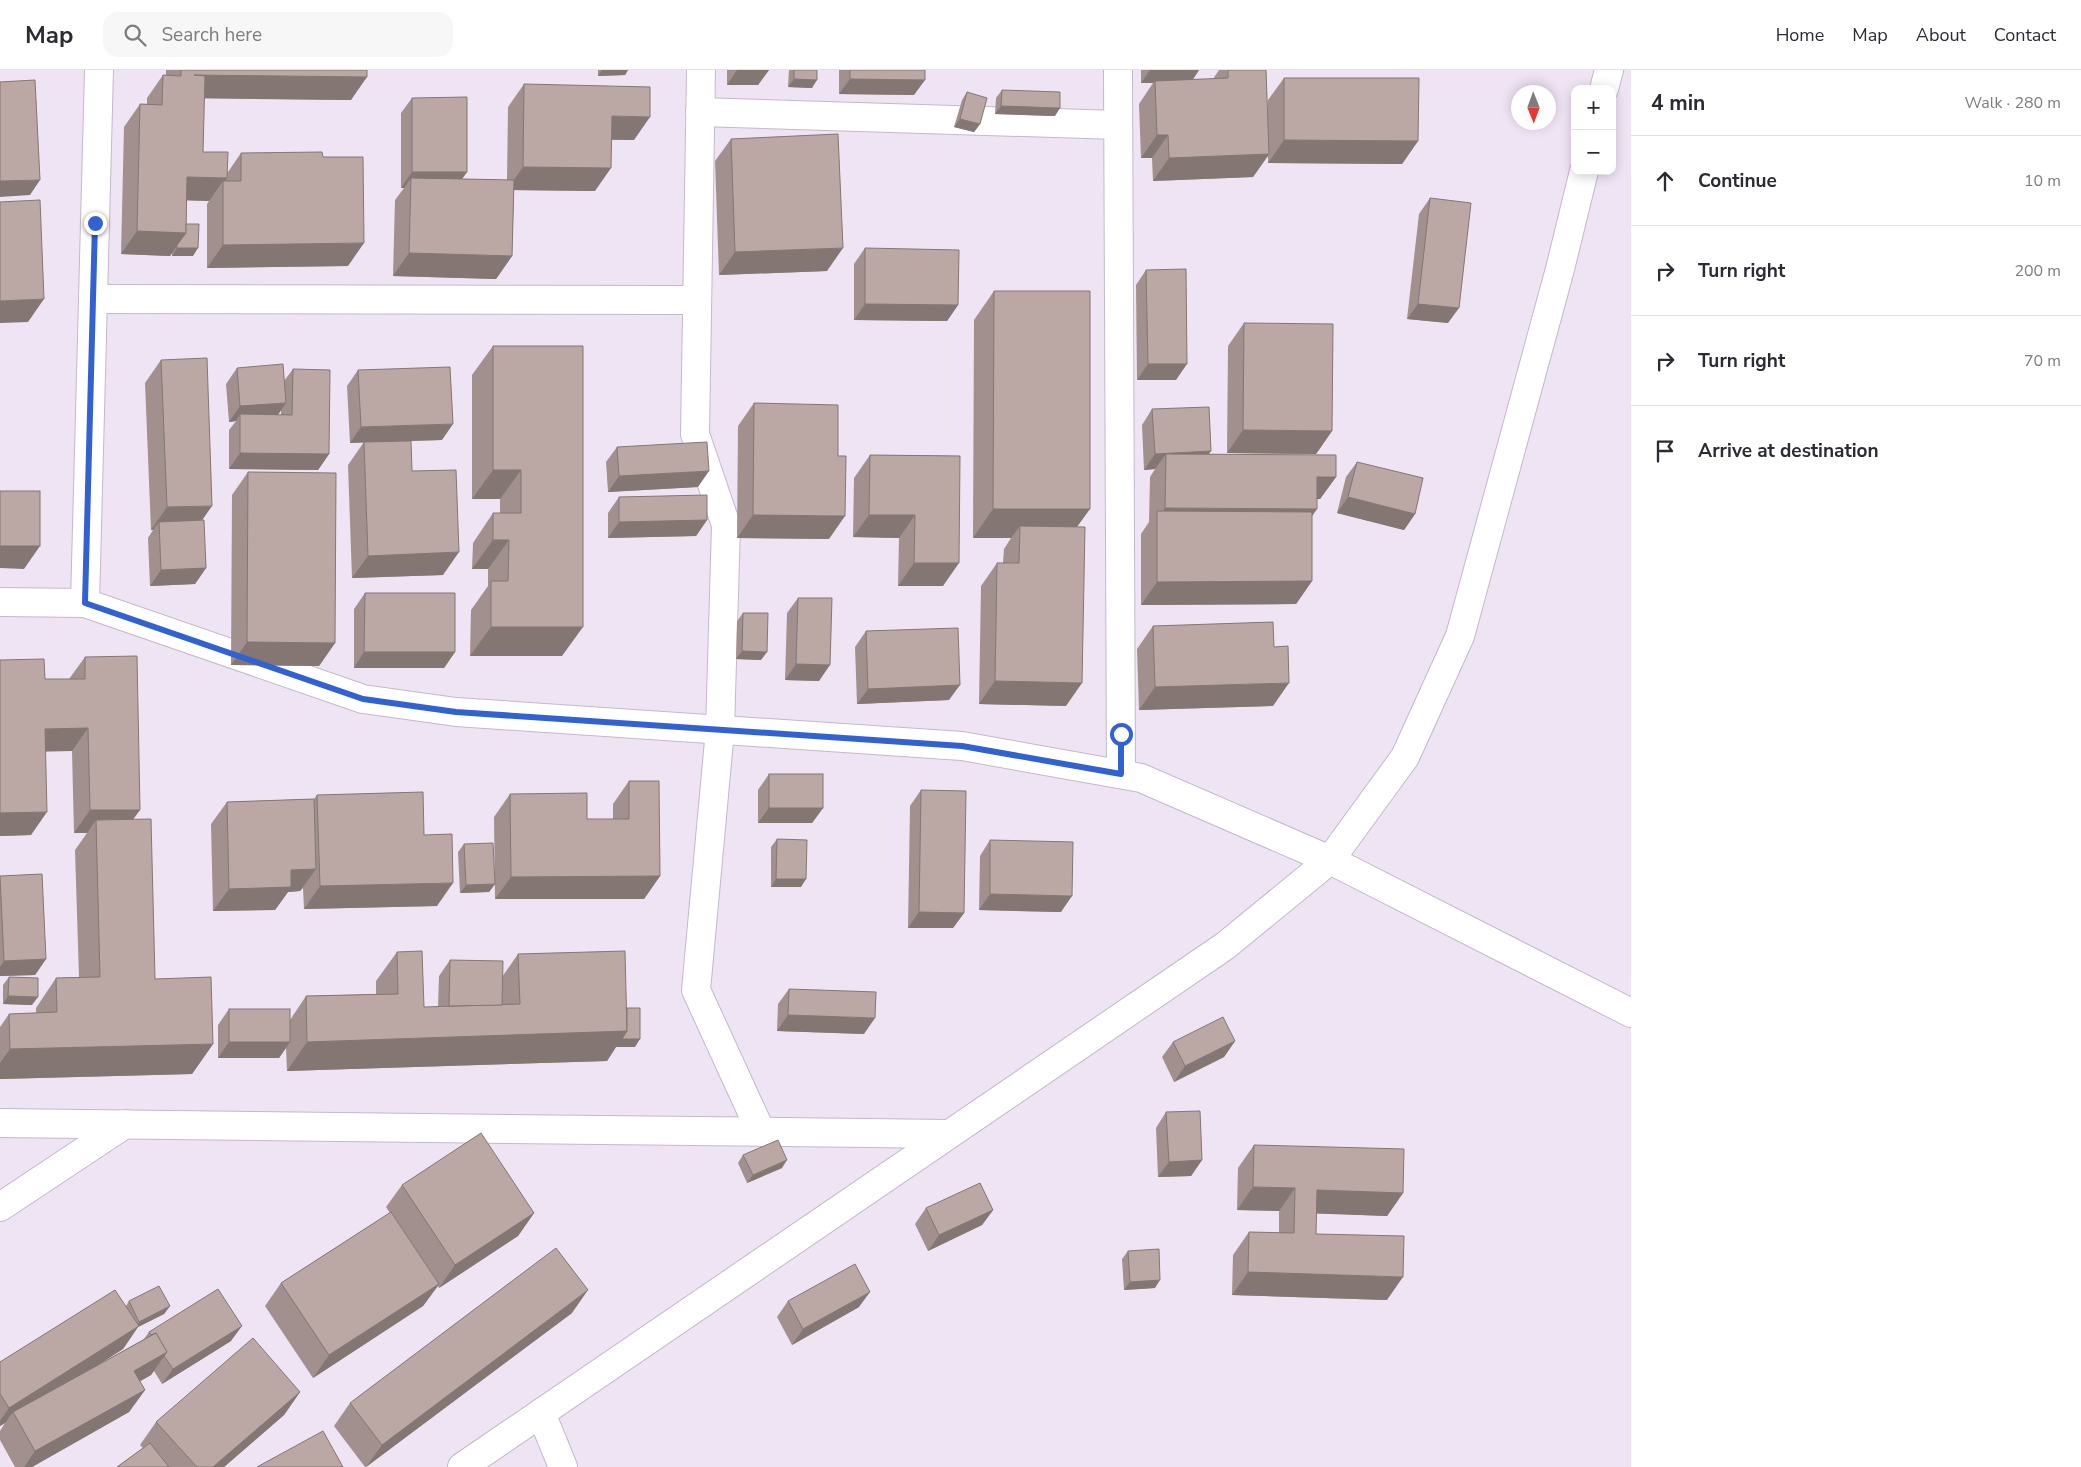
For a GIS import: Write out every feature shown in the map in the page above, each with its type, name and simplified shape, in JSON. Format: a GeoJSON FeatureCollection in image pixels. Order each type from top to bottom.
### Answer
{"type":"FeatureCollection","features":[{"type":"Feature","properties":{"kind":"street"},"geometry":{"type":"LineString","coordinates":[[85,603],[99,70]]}},
{"type":"Feature","properties":{"kind":"street"},"geometry":{"type":"LineString","coordinates":[[701,70],[695,434],[726,525],[720,730],[696,990],[761,1132]]}},
{"type":"Feature","properties":{"kind":"street"},"geometry":{"type":"LineString","coordinates":[[1118,70],[1121,774]]}},
{"type":"Feature","properties":{"kind":"street"},"geometry":{"type":"LineString","coordinates":[[1605,85],[1609,70]]}},
{"type":"Feature","properties":{"kind":"street"},"geometry":{"type":"LineString","coordinates":[[700,112],[1118,125]]}},
{"type":"Feature","properties":{"kind":"street"},"geometry":{"type":"LineString","coordinates":[[462,1467],[1225,946],[1330,860],[1405,757],[1460,636],[1560,269],[1583,175]]}},
{"type":"Feature","properties":{"kind":"street"},"geometry":{"type":"LineString","coordinates":[[93,299],[696,300]]}},
{"type":"Feature","properties":{"kind":"street"},"geometry":{"type":"LineString","coordinates":[[0,602],[85,603],[363,699],[456,712],[962,746],[1141,778],[1330,860],[1631,1013]]}},
{"type":"Feature","properties":{"kind":"street"},"geometry":{"type":"LineString","coordinates":[[0,1123],[949,1134]]}},
{"type":"Feature","properties":{"kind":"street"},"geometry":{"type":"LineString","coordinates":[[0,1207],[125,1124]]}},
{"type":"Feature","properties":{"kind":"street"},"geometry":{"type":"LineString","coordinates":[[541,1413],[563,1467]]}},
{"type":"Feature","properties":{"kind":"building"},"geometry":{"type":"Polygon","coordinates":[[[181,70],[367,70],[367,77],[194,75],[205,76],[203,152],[228,152],[227,178],[187,177],[186,233],[137,231],[140,104],[162,105],[163,75],[181,76],[181,70]]]}},
{"type":"Feature","properties":{"kind":"building"},"geometry":{"type":"Polygon","coordinates":[[[794,70],[817,70],[817,80],[794,79],[794,70]]]}},
{"type":"Feature","properties":{"kind":"building"},"geometry":{"type":"Polygon","coordinates":[[[850,70],[925,70],[925,80],[850,79],[850,70]]]}},
{"type":"Feature","properties":{"kind":"building"},"geometry":{"type":"Polygon","coordinates":[[[1228,70],[1266,70],[1269,154],[1169,158],[1168,135],[1157,135],[1155,81],[1228,78],[1228,70]]]}},
{"type":"Feature","properties":{"kind":"building"},"geometry":{"type":"Polygon","coordinates":[[[1284,78],[1419,78],[1418,141],[1284,140],[1284,78]]]}},
{"type":"Feature","properties":{"kind":"building"},"geometry":{"type":"Polygon","coordinates":[[[35,80],[40,180],[0,181],[0,82],[35,80]]]}},
{"type":"Feature","properties":{"kind":"building"},"geometry":{"type":"Polygon","coordinates":[[[524,84],[650,87],[650,117],[612,116],[611,168],[523,167],[524,84]]]}},
{"type":"Feature","properties":{"kind":"building"},"geometry":{"type":"Polygon","coordinates":[[[1002,90],[1060,92],[1060,108],[1001,106],[1002,90]]]}},
{"type":"Feature","properties":{"kind":"building"},"geometry":{"type":"Polygon","coordinates":[[[967,92],[987,98],[980,124],[960,119],[967,92]]]}},
{"type":"Feature","properties":{"kind":"building"},"geometry":{"type":"Polygon","coordinates":[[[467,97],[467,172],[412,172],[412,98],[467,97]]]}},
{"type":"Feature","properties":{"kind":"building"},"geometry":{"type":"Polygon","coordinates":[[[838,134],[843,248],[735,252],[731,139],[838,134]]]}},
{"type":"Feature","properties":{"kind":"building"},"geometry":{"type":"Polygon","coordinates":[[[322,152],[323,157],[363,157],[364,243],[223,245],[223,181],[241,181],[241,153],[322,152]]]}},
{"type":"Feature","properties":{"kind":"building"},"geometry":{"type":"Polygon","coordinates":[[[411,178],[514,180],[512,256],[409,253],[411,178]]]}},
{"type":"Feature","properties":{"kind":"building"},"geometry":{"type":"Polygon","coordinates":[[[1430,198],[1471,203],[1459,308],[1418,304],[1430,198]]]}},
{"type":"Feature","properties":{"kind":"building"},"geometry":{"type":"Polygon","coordinates":[[[40,200],[44,299],[0,301],[0,202],[40,200]]]}},
{"type":"Feature","properties":{"kind":"building"},"geometry":{"type":"Polygon","coordinates":[[[186,224],[199,224],[198,248],[177,248],[177,245],[186,233],[186,224]]]}},
{"type":"Feature","properties":{"kind":"building"},"geometry":{"type":"Polygon","coordinates":[[[865,248],[959,250],[958,305],[865,304],[865,248]]]}},
{"type":"Feature","properties":{"kind":"building"},"geometry":{"type":"Polygon","coordinates":[[[1186,269],[1187,364],[1148,364],[1146,270],[1186,269]]]}},
{"type":"Feature","properties":{"kind":"building"},"geometry":{"type":"Polygon","coordinates":[[[994,291],[1090,291],[1090,509],[993,509],[994,291]]]}},
{"type":"Feature","properties":{"kind":"building"},"geometry":{"type":"Polygon","coordinates":[[[1244,323],[1333,324],[1332,431],[1243,430],[1244,323]]]}},
{"type":"Feature","properties":{"kind":"building"},"geometry":{"type":"Polygon","coordinates":[[[493,346],[583,346],[583,627],[491,627],[491,581],[508,581],[509,540],[493,540],[493,513],[521,513],[521,470],[493,470],[493,346]]]}},
{"type":"Feature","properties":{"kind":"building"},"geometry":{"type":"Polygon","coordinates":[[[207,358],[212,506],[167,507],[161,360],[207,358]]]}},
{"type":"Feature","properties":{"kind":"building"},"geometry":{"type":"Polygon","coordinates":[[[283,364],[286,403],[240,406],[237,368],[283,364]]]}},
{"type":"Feature","properties":{"kind":"building"},"geometry":{"type":"Polygon","coordinates":[[[450,367],[453,424],[361,427],[358,370],[450,367]]]}},
{"type":"Feature","properties":{"kind":"building"},"geometry":{"type":"Polygon","coordinates":[[[293,369],[330,370],[329,454],[240,453],[240,414],[292,415],[293,369]]]}},
{"type":"Feature","properties":{"kind":"building"},"geometry":{"type":"Polygon","coordinates":[[[754,403],[838,405],[838,456],[846,456],[845,516],[753,515],[754,403]]]}},
{"type":"Feature","properties":{"kind":"building"},"geometry":{"type":"Polygon","coordinates":[[[1209,407],[1211,451],[1155,454],[1152,409],[1209,407]]]}},
{"type":"Feature","properties":{"kind":"building"},"geometry":{"type":"Polygon","coordinates":[[[411,441],[412,471],[456,470],[459,552],[368,556],[364,442],[411,441]]]}},
{"type":"Feature","properties":{"kind":"building"},"geometry":{"type":"Polygon","coordinates":[[[707,442],[709,471],[619,476],[617,447],[707,442]]]}},
{"type":"Feature","properties":{"kind":"building"},"geometry":{"type":"Polygon","coordinates":[[[1166,454],[1336,455],[1336,477],[1317,477],[1317,509],[1165,508],[1166,454]]]}},
{"type":"Feature","properties":{"kind":"building"},"geometry":{"type":"Polygon","coordinates":[[[870,455],[960,456],[959,563],[914,563],[915,515],[869,515],[870,455]]]}},
{"type":"Feature","properties":{"kind":"building"},"geometry":{"type":"Polygon","coordinates":[[[1357,462],[1423,478],[1415,514],[1348,497],[1357,462]]]}},
{"type":"Feature","properties":{"kind":"building"},"geometry":{"type":"Polygon","coordinates":[[[248,472],[336,473],[335,643],[247,642],[248,472]]]}},
{"type":"Feature","properties":{"kind":"building"},"geometry":{"type":"Polygon","coordinates":[[[0,491],[40,491],[40,546],[0,546],[0,491]]]}},
{"type":"Feature","properties":{"kind":"building"},"geometry":{"type":"Polygon","coordinates":[[[707,495],[707,520],[619,522],[619,497],[707,495]]]}},
{"type":"Feature","properties":{"kind":"building"},"geometry":{"type":"Polygon","coordinates":[[[1157,511],[1312,512],[1312,581],[1157,582],[1157,511]]]}},
{"type":"Feature","properties":{"kind":"building"},"geometry":{"type":"Polygon","coordinates":[[[204,520],[206,568],[161,570],[159,522],[204,520]]]}},
{"type":"Feature","properties":{"kind":"building"},"geometry":{"type":"Polygon","coordinates":[[[1020,526],[1085,527],[1082,683],[995,681],[997,563],[1019,563],[1020,526]]]}},
{"type":"Feature","properties":{"kind":"building"},"geometry":{"type":"Polygon","coordinates":[[[365,593],[455,593],[455,652],[364,652],[365,593]]]}},
{"type":"Feature","properties":{"kind":"building"},"geometry":{"type":"Polygon","coordinates":[[[798,598],[832,598],[830,665],[796,664],[798,598]]]}},
{"type":"Feature","properties":{"kind":"building"},"geometry":{"type":"Polygon","coordinates":[[[743,613],[768,613],[767,652],[742,651],[743,613]]]}},
{"type":"Feature","properties":{"kind":"building"},"geometry":{"type":"Polygon","coordinates":[[[1273,622],[1274,647],[1288,646],[1289,683],[1155,687],[1153,626],[1273,622]]]}},
{"type":"Feature","properties":{"kind":"building"},"geometry":{"type":"Polygon","coordinates":[[[958,628],[960,685],[868,689],[866,631],[958,628]]]}},
{"type":"Feature","properties":{"kind":"building"},"geometry":{"type":"Polygon","coordinates":[[[137,656],[140,810],[90,810],[88,728],[45,729],[47,812],[0,813],[0,660],[44,659],[45,679],[85,679],[85,657],[137,656]]]}},
{"type":"Feature","properties":{"kind":"building"},"geometry":{"type":"Polygon","coordinates":[[[769,774],[823,774],[823,808],[769,808],[769,774]]]}},
{"type":"Feature","properties":{"kind":"building"},"geometry":{"type":"Polygon","coordinates":[[[629,781],[659,781],[660,876],[511,877],[510,794],[587,793],[587,819],[629,819],[629,781]]]}},
{"type":"Feature","properties":{"kind":"building"},"geometry":{"type":"Polygon","coordinates":[[[921,790],[966,791],[964,913],[919,912],[921,790]]]}},
{"type":"Feature","properties":{"kind":"building"},"geometry":{"type":"Polygon","coordinates":[[[423,792],[424,835],[452,834],[453,883],[320,886],[317,795],[423,792]]]}},
{"type":"Feature","properties":{"kind":"building"},"geometry":{"type":"Polygon","coordinates":[[[314,799],[316,869],[291,870],[291,887],[229,889],[227,802],[314,799]]]}},
{"type":"Feature","properties":{"kind":"building"},"geometry":{"type":"Polygon","coordinates":[[[151,819],[155,979],[211,977],[213,1044],[10,1049],[9,1014],[57,1012],[56,978],[100,977],[96,820],[151,819]]]}},
{"type":"Feature","properties":{"kind":"building"},"geometry":{"type":"Polygon","coordinates":[[[777,839],[807,840],[806,879],[776,879],[777,839]]]}},
{"type":"Feature","properties":{"kind":"building"},"geometry":{"type":"Polygon","coordinates":[[[990,840],[1073,842],[1072,896],[990,894],[990,840]]]}},
{"type":"Feature","properties":{"kind":"building"},"geometry":{"type":"Polygon","coordinates":[[[493,843],[495,884],[466,885],[464,844],[493,843]]]}},
{"type":"Feature","properties":{"kind":"building"},"geometry":{"type":"Polygon","coordinates":[[[42,874],[46,959],[4,961],[0,876],[42,874]]]}},
{"type":"Feature","properties":{"kind":"building"},"geometry":{"type":"Polygon","coordinates":[[[422,951],[424,1007],[520,1004],[518,954],[625,951],[627,1031],[307,1042],[306,996],[398,994],[397,952],[422,951]]]}},
{"type":"Feature","properties":{"kind":"building"},"geometry":{"type":"Polygon","coordinates":[[[450,960],[503,961],[502,1005],[449,1006],[450,960]]]}},
{"type":"Feature","properties":{"kind":"building"},"geometry":{"type":"Polygon","coordinates":[[[9,977],[38,978],[38,997],[8,996],[9,977]]]}},
{"type":"Feature","properties":{"kind":"building"},"geometry":{"type":"Polygon","coordinates":[[[789,989],[876,992],[875,1018],[788,1015],[789,989]]]}},
{"type":"Feature","properties":{"kind":"building"},"geometry":{"type":"Polygon","coordinates":[[[627,1008],[640,1008],[640,1039],[622,1039],[627,1031],[627,1008]]]}},
{"type":"Feature","properties":{"kind":"building"},"geometry":{"type":"Polygon","coordinates":[[[229,1009],[290,1009],[290,1042],[229,1042],[229,1009]]]}},
{"type":"Feature","properties":{"kind":"building"},"geometry":{"type":"Polygon","coordinates":[[[1223,1017],[1235,1041],[1185,1066],[1173,1042],[1223,1017]]]}},
{"type":"Feature","properties":{"kind":"building"},"geometry":{"type":"Polygon","coordinates":[[[1200,1111],[1202,1160],[1169,1162],[1166,1112],[1200,1111]]]}},
{"type":"Feature","properties":{"kind":"building"},"geometry":{"type":"Polygon","coordinates":[[[481,1133],[534,1213],[455,1265],[402,1185],[481,1133]]]}},
{"type":"Feature","properties":{"kind":"building"},"geometry":{"type":"Polygon","coordinates":[[[778,1140],[787,1160],[753,1175],[743,1155],[778,1140]]]}},
{"type":"Feature","properties":{"kind":"building"},"geometry":{"type":"Polygon","coordinates":[[[1254,1145],[1404,1149],[1403,1193],[1317,1190],[1316,1234],[1404,1236],[1403,1277],[1248,1272],[1249,1232],[1294,1233],[1295,1188],[1253,1187],[1254,1145]]]}},
{"type":"Feature","properties":{"kind":"building"},"geometry":{"type":"Polygon","coordinates":[[[980,1183],[993,1210],[939,1235],[926,1208],[980,1183]]]}},
{"type":"Feature","properties":{"kind":"building"},"geometry":{"type":"Polygon","coordinates":[[[391,1212],[439,1284],[329,1355],[281,1283],[391,1212]]]}},
{"type":"Feature","properties":{"kind":"building"},"geometry":{"type":"Polygon","coordinates":[[[556,1248],[588,1290],[382,1445],[350,1403],[556,1248]]]}},
{"type":"Feature","properties":{"kind":"building"},"geometry":{"type":"Polygon","coordinates":[[[1159,1249],[1160,1280],[1130,1282],[1128,1251],[1159,1249]]]}},
{"type":"Feature","properties":{"kind":"building"},"geometry":{"type":"Polygon","coordinates":[[[855,1264],[870,1292],[803,1329],[788,1301],[855,1264]]]}},
{"type":"Feature","properties":{"kind":"building"},"geometry":{"type":"Polygon","coordinates":[[[159,1286],[170,1306],[139,1322],[129,1301],[159,1286]]]}},
{"type":"Feature","properties":{"kind":"building"},"geometry":{"type":"Polygon","coordinates":[[[218,1289],[242,1326],[173,1369],[164,1356],[167,1352],[156,1333],[151,1335],[149,1332],[218,1289]]]}},
{"type":"Feature","properties":{"kind":"building"},"geometry":{"type":"Polygon","coordinates":[[[115,1290],[139,1326],[9,1408],[0,1394],[0,1362],[115,1290]]]}},
{"type":"Feature","properties":{"kind":"building"},"geometry":{"type":"Polygon","coordinates":[[[156,1333],[167,1352],[134,1371],[145,1390],[35,1451],[13,1412],[156,1333]]]}},
{"type":"Feature","properties":{"kind":"building"},"geometry":{"type":"Polygon","coordinates":[[[253,1338],[300,1392],[213,1467],[197,1467],[156,1422],[253,1338]]]}},
{"type":"Feature","properties":{"kind":"building"},"geometry":{"type":"Polygon","coordinates":[[[323,1431],[343,1467],[257,1467],[323,1431]]]}},
{"type":"Feature","properties":{"kind":"building"},"geometry":{"type":"Polygon","coordinates":[[[150,1443],[169,1467],[117,1467],[150,1443]]]}},
{"type":"Feature","properties":{"kind":"route"},"geometry":{"type":"LineString","coordinates":[[95,223],[85,603],[363,699],[456,712],[962,746],[1121,774],[1121,734]]}}]}
